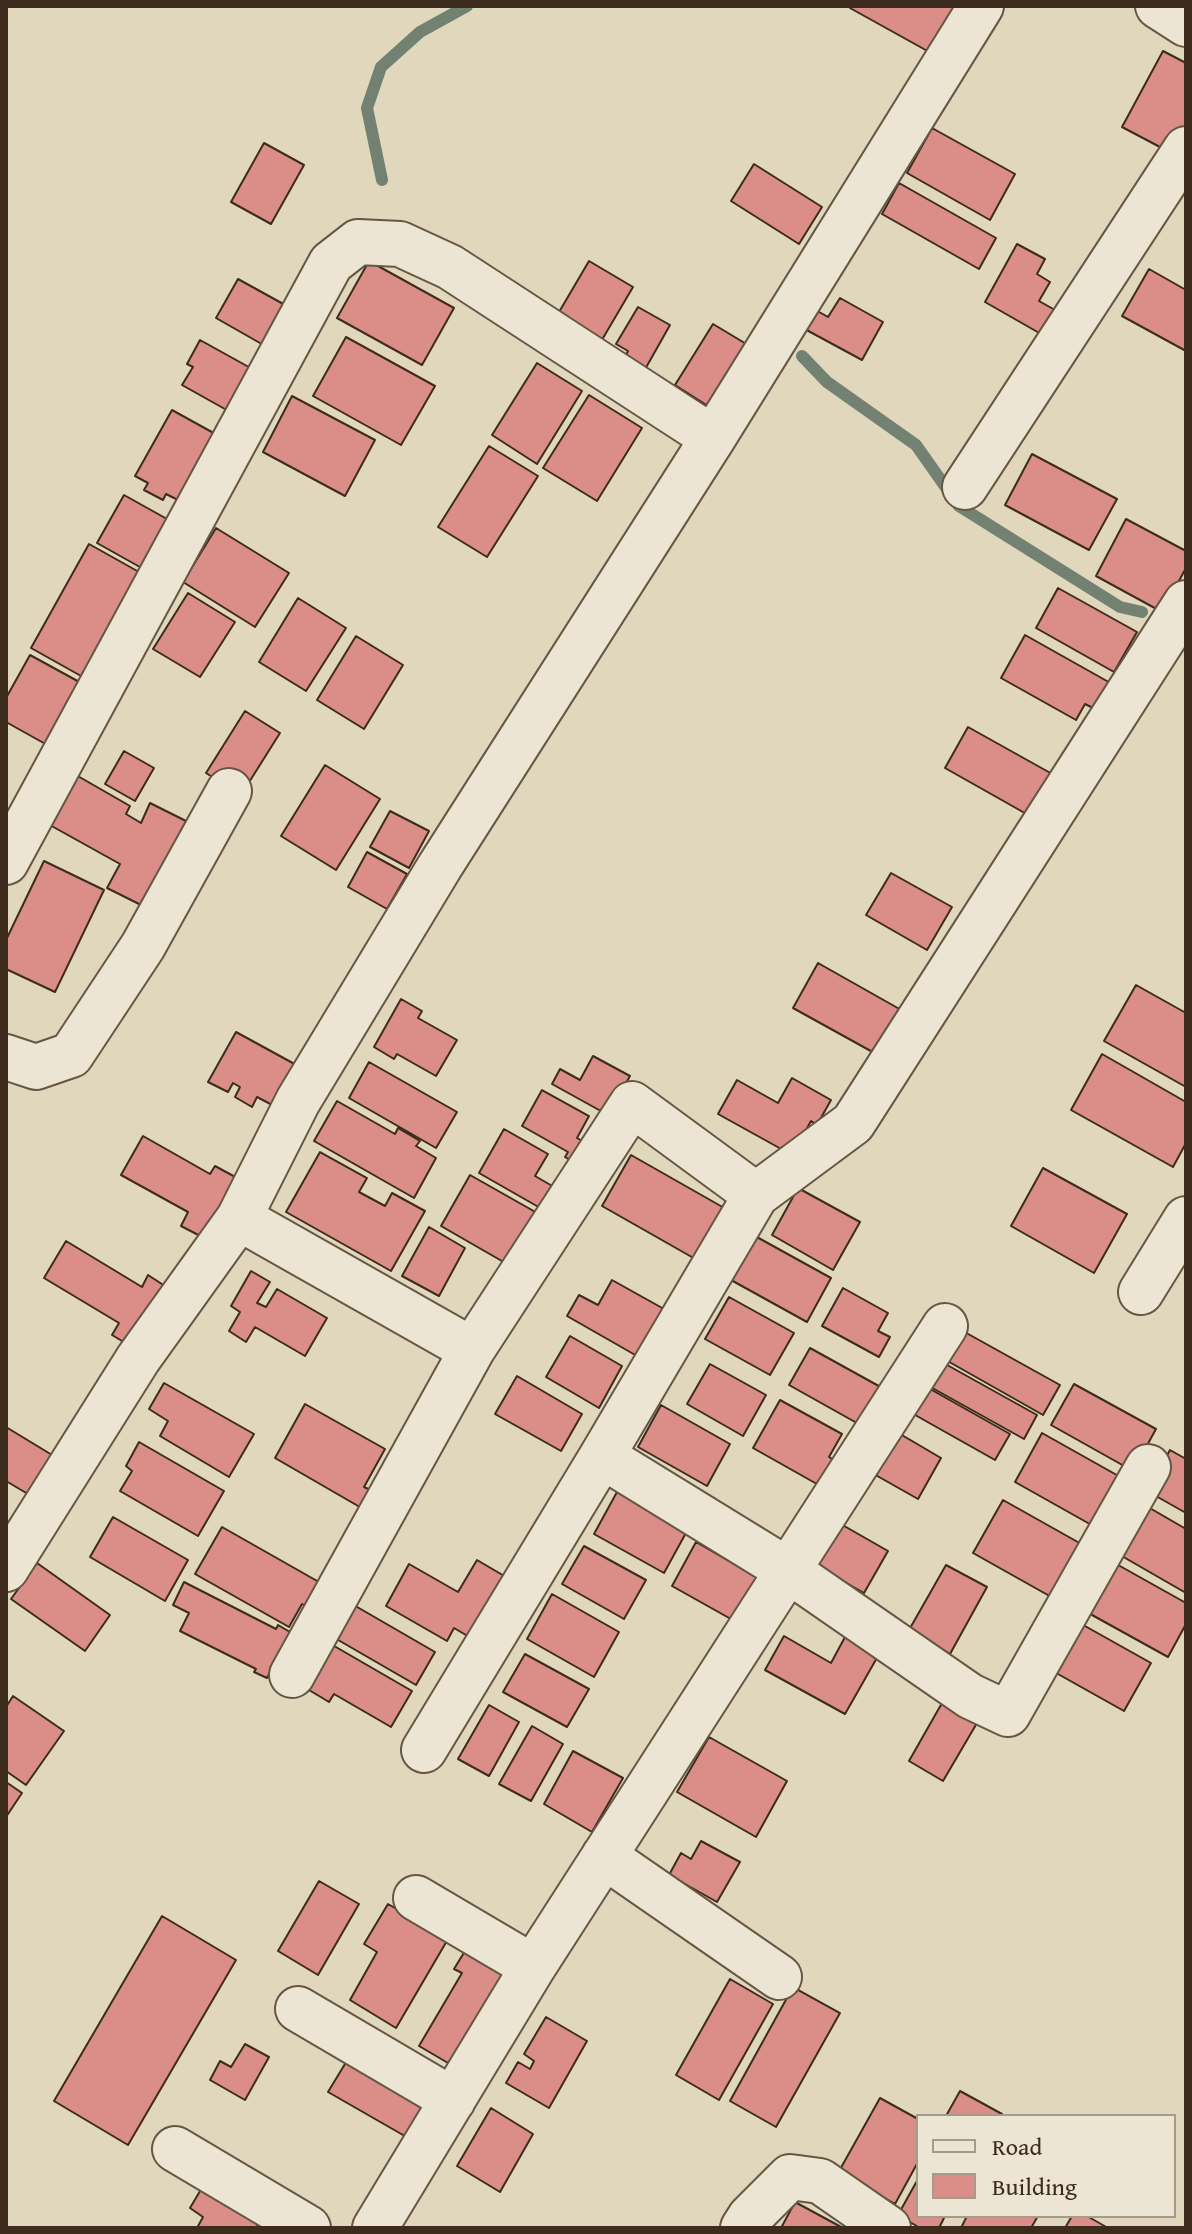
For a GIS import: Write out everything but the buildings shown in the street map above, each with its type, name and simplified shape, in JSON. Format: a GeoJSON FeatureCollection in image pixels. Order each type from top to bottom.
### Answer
{"type":"FeatureCollection","features":[{"type":"Feature","properties":{"kind":"street"},"geometry":{"type":"LineString","coordinates":[[6,1569],[138,1359],[239,1218],[298,1101],[400,931],[713,438],[981,6]]}},
{"type":"Feature","properties":{"kind":"street"},"geometry":{"type":"LineString","coordinates":[[1158,6],[1186,24]]}},
{"type":"Feature","properties":{"kind":"street"},"geometry":{"type":"LineString","coordinates":[[965,487],[1186,149]]}},
{"type":"Feature","properties":{"kind":"street"},"geometry":{"type":"LineString","coordinates":[[6,862],[331,263],[358,242],[400,244],[450,267],[713,438]]}},
{"type":"Feature","properties":{"kind":"street"},"geometry":{"type":"LineString","coordinates":[[424,1750],[756,1195],[853,1123],[1186,603]]}},
{"type":"Feature","properties":{"kind":"street"},"geometry":{"type":"LineString","coordinates":[[6,1057],[36,1067],[71,1055],[143,946],[229,791]]}},
{"type":"Feature","properties":{"kind":"street"},"geometry":{"type":"LineString","coordinates":[[292,1675],[472,1350],[632,1104],[756,1195]]}},
{"type":"Feature","properties":{"kind":"street"},"geometry":{"type":"LineString","coordinates":[[239,1218],[472,1350]]}},
{"type":"Feature","properties":{"kind":"street"},"geometry":{"type":"LineString","coordinates":[[1141,1292],[1186,1219]]}},
{"type":"Feature","properties":{"kind":"street"},"geometry":{"type":"LineString","coordinates":[[375,2228],[533,1967],[945,1326]]}},
{"type":"Feature","properties":{"kind":"street"},"geometry":{"type":"LineString","coordinates":[[602,1456],[789,1571],[970,1696],[1008,1714],[1148,1467]]}},
{"type":"Feature","properties":{"kind":"street"},"geometry":{"type":"LineString","coordinates":[[604,1856],[779,1977]]}},
{"type":"Feature","properties":{"kind":"street"},"geometry":{"type":"LineString","coordinates":[[416,1898],[533,1967]]}},
{"type":"Feature","properties":{"kind":"street"},"geometry":{"type":"LineString","coordinates":[[298,2009],[453,2100]]}},
{"type":"Feature","properties":{"kind":"street"},"geometry":{"type":"LineString","coordinates":[[175,2149],[308,2228]]}},
{"type":"Feature","properties":{"kind":"street"},"geometry":{"type":"LineString","coordinates":[[743,2228],[790,2177],[820,2181],[888,2228]]}},
{"type":"Feature","properties":{"kind":"waterway"},"geometry":{"type":"LineString","coordinates":[[382,180],[367,108],[381,67],[420,32],[467,6]]}},
{"type":"Feature","properties":{"kind":"waterway"},"geometry":{"type":"LineString","coordinates":[[802,356],[827,382],[916,445],[959,506],[1120,607],[1142,612]]}}]}
